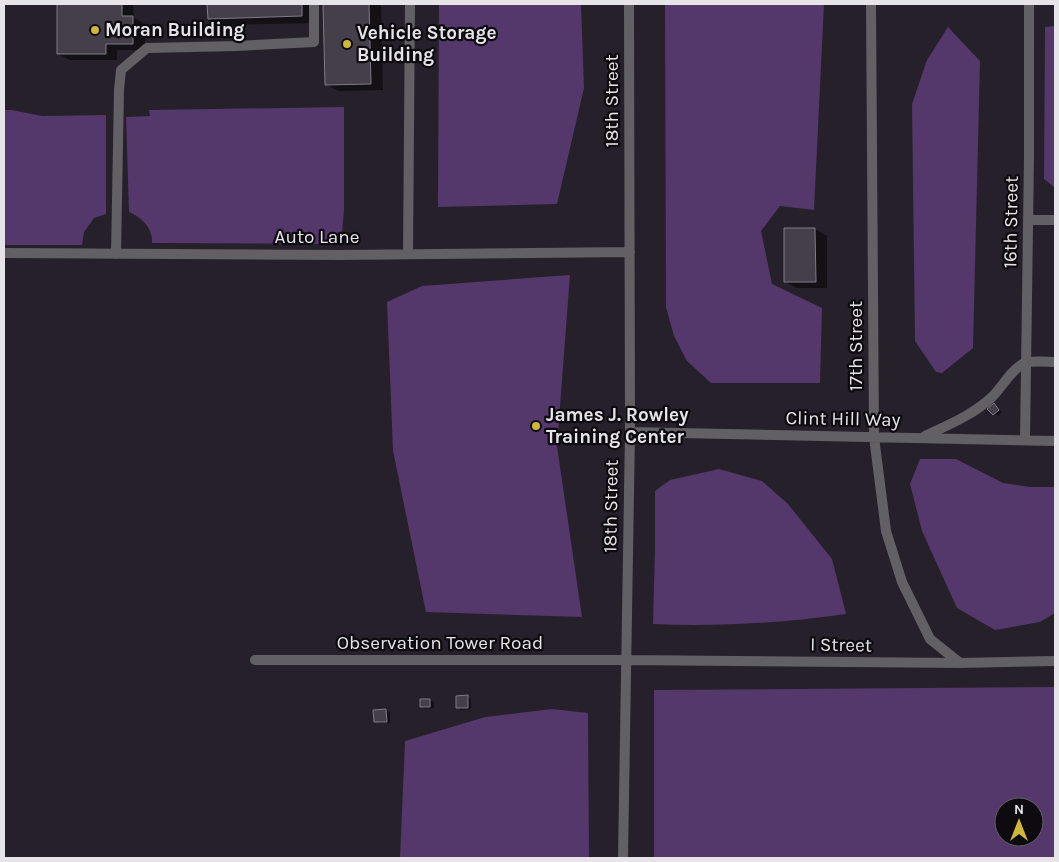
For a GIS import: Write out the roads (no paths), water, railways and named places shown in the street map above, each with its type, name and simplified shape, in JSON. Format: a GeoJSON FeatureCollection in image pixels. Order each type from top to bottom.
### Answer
{"type":"FeatureCollection","features":[{"type":"Feature","properties":{"kind":"lane"},"geometry":{"type":"LineString","coordinates":[[116,254],[121,70],[147,48],[314,42],[314,4]]}},
{"type":"Feature","properties":{"kind":"lane"},"geometry":{"type":"LineString","coordinates":[[408,254],[410,4]]}},
{"type":"Feature","properties":{"kind":"lane","name":"18th Street"},"geometry":{"type":"LineString","coordinates":[[623,858],[630,432],[629,4]]}},
{"type":"Feature","properties":{"kind":"lane","name":"17th Street"},"geometry":{"type":"LineString","coordinates":[[871,4],[874,437],[886,531],[902,582],[930,639],[960,664]]}},
{"type":"Feature","properties":{"kind":"lane","name":"16th Street"},"geometry":{"type":"LineString","coordinates":[[1025,440],[1029,4]]}},
{"type":"Feature","properties":{"kind":"lane"},"geometry":{"type":"LineString","coordinates":[[1028,220],[1055,220]]}},
{"type":"Feature","properties":{"kind":"lane","name":"Auto Lane"},"geometry":{"type":"LineString","coordinates":[[4,253],[340,255],[630,252]]}},
{"type":"Feature","properties":{"kind":"lane"},"geometry":{"type":"LineString","coordinates":[[922,438],[980,407],[993,396],[1014,371],[1026,362],[1055,362]]}},
{"type":"Feature","properties":{"kind":"lane","name":"Clint Hill Way"},"geometry":{"type":"LineString","coordinates":[[630,432],[1055,441]]}},
{"type":"Feature","properties":{"kind":"lane","name":"Observation Tower Road"},"geometry":{"type":"LineString","coordinates":[[255,660],[626,660]]}},
{"type":"Feature","properties":{"kind":"lane","name":"I Street"},"geometry":{"type":"LineString","coordinates":[[626,660],[960,664],[1055,661]]}},
{"type":"Feature","properties":{"kind":"place","name":"Moran Building"},"geometry":{"type":"Point","coordinates":[95,30]}},
{"type":"Feature","properties":{"kind":"place","name":"Vehicle Storage Building"},"geometry":{"type":"Point","coordinates":[347,44]}},
{"type":"Feature","properties":{"kind":"place","name":"James J. Rowley Training Center"},"geometry":{"type":"Point","coordinates":[536,426]}}]}
